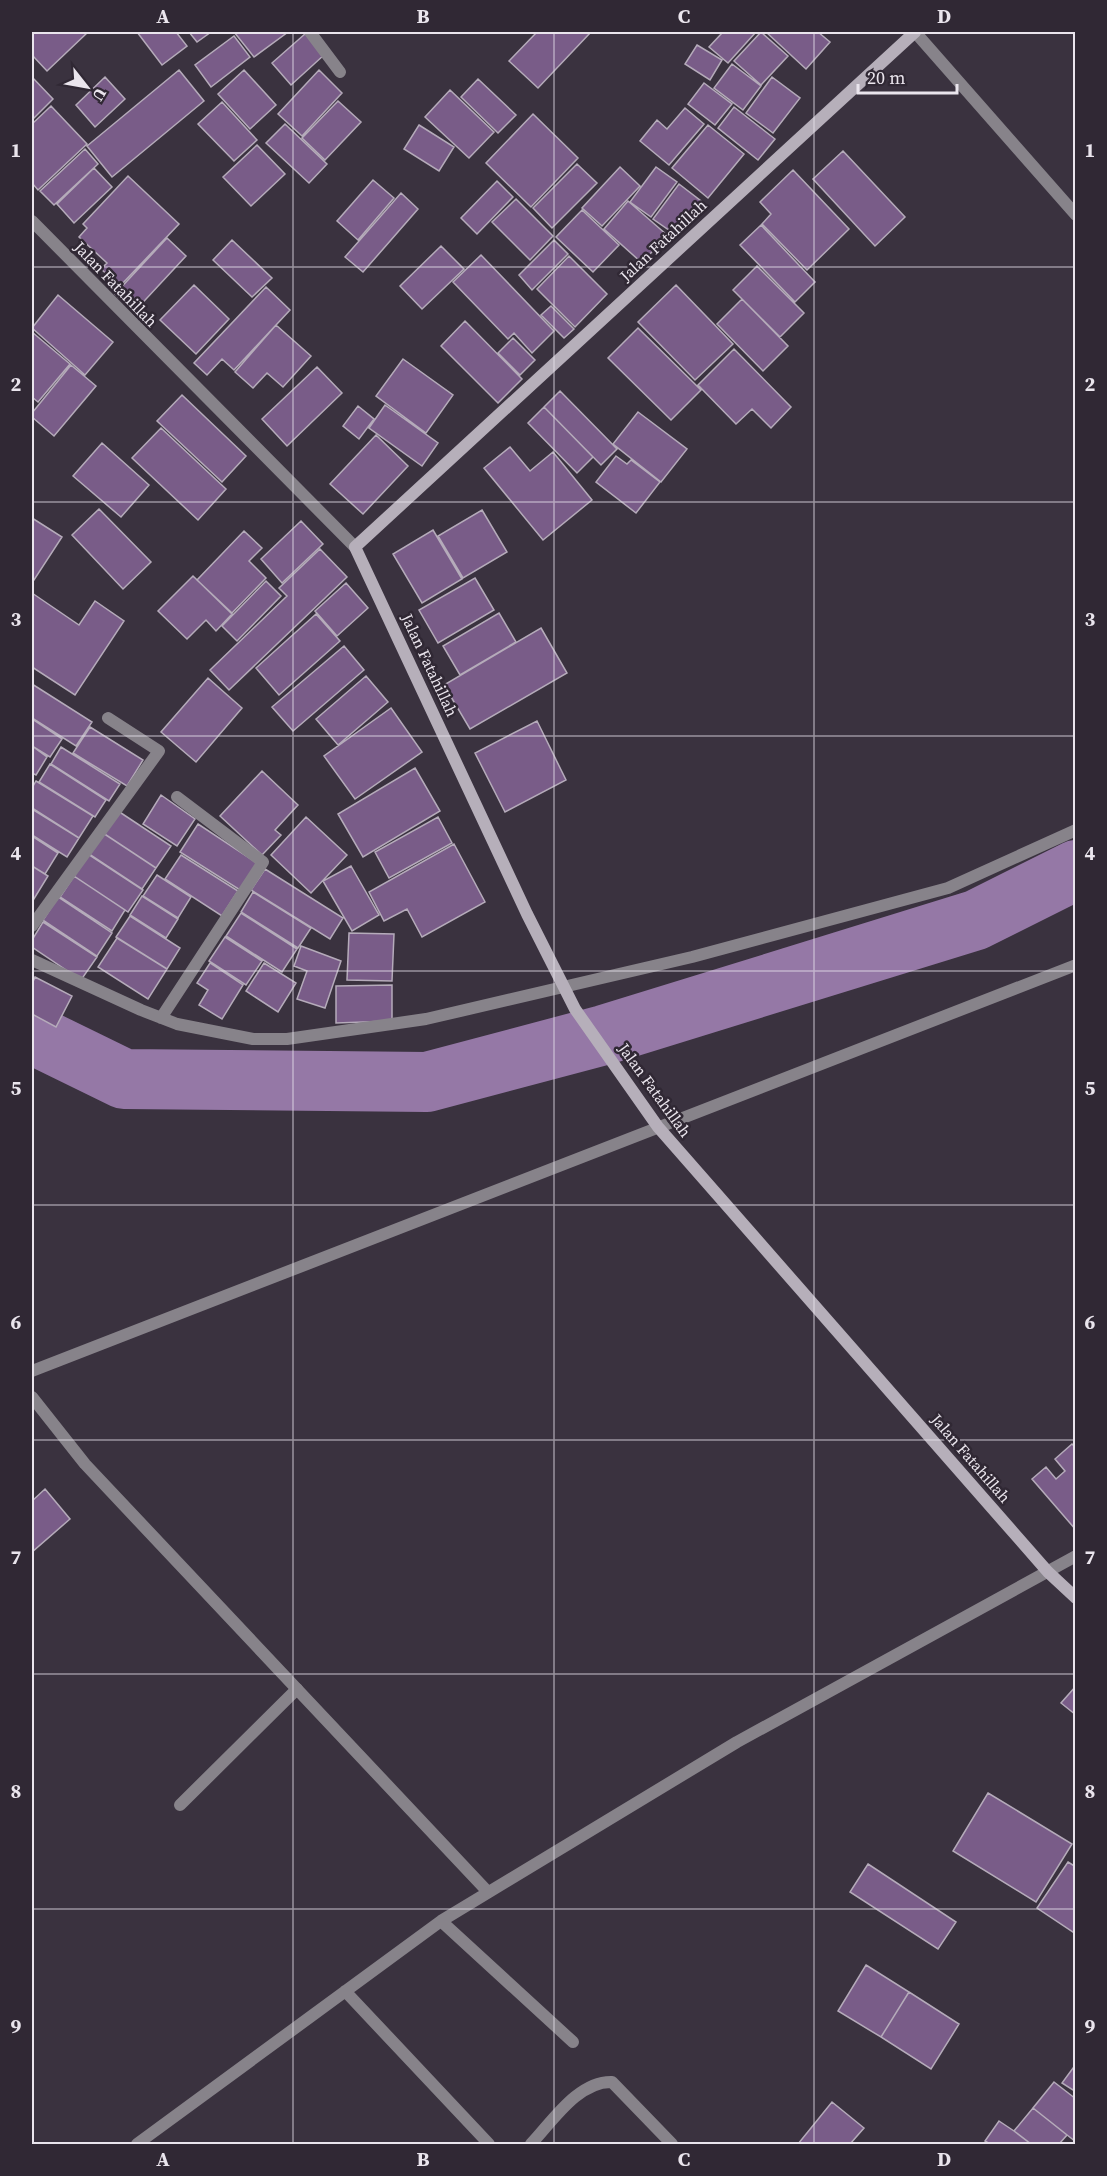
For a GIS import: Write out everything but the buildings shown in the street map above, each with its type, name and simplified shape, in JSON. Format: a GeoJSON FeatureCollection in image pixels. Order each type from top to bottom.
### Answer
{"type":"FeatureCollection","features":[{"type":"Feature","properties":{"kind":"street"},"geometry":{"type":"LineString","coordinates":[[310,32],[340,72]]}},
{"type":"Feature","properties":{"kind":"street"},"geometry":{"type":"LineString","coordinates":[[915,32],[1076,215]]}},
{"type":"Feature","properties":{"kind":"street","name":"Jalan Fatahillah"},"geometry":{"type":"LineString","coordinates":[[355,547],[915,32]]}},
{"type":"Feature","properties":{"kind":"street","name":"Jalan Fatahillah"},"geometry":{"type":"LineString","coordinates":[[32,221],[355,547],[576,1009],[658,1127],[1048,1572],[1076,1598]]}},
{"type":"Feature","properties":{"kind":"street"},"geometry":{"type":"LineString","coordinates":[[32,926],[159,751],[108,718]]}},
{"type":"Feature","properties":{"kind":"street"},"geometry":{"type":"LineString","coordinates":[[161,1018],[263,862],[177,797]]}},
{"type":"Feature","properties":{"kind":"street"},"geometry":{"type":"LineString","coordinates":[[32,960],[177,1024],[253,1039],[287,1039],[426,1019],[692,957],[948,888],[1076,830]]}},
{"type":"Feature","properties":{"kind":"street"},"geometry":{"type":"LineString","coordinates":[[32,1371],[1076,965]]}},
{"type":"Feature","properties":{"kind":"street"},"geometry":{"type":"LineString","coordinates":[[32,1397],[85,1464],[488,1892]]}},
{"type":"Feature","properties":{"kind":"street"},"geometry":{"type":"LineString","coordinates":[[137,2145],[441,1921],[737,1743],[1076,1556]]}},
{"type":"Feature","properties":{"kind":"street"},"geometry":{"type":"LineString","coordinates":[[180,1804],[297,1689]]}},
{"type":"Feature","properties":{"kind":"street"},"geometry":{"type":"LineString","coordinates":[[441,1921],[573,2042]]}},
{"type":"Feature","properties":{"kind":"street"},"geometry":{"type":"LineString","coordinates":[[345,1991],[489,2145]]}},
{"type":"Feature","properties":{"kind":"street"},"geometry":{"type":"LineString","coordinates":[[531,2145],[575,2097],[600,2081],[612,2082],[672,2145]]}},
{"type":"Feature","properties":{"kind":"waterway"},"geometry":{"type":"LineString","coordinates":[[32,1034],[124,1079],[427,1082],[604,1035],[976,920],[1076,870]]}}]}
